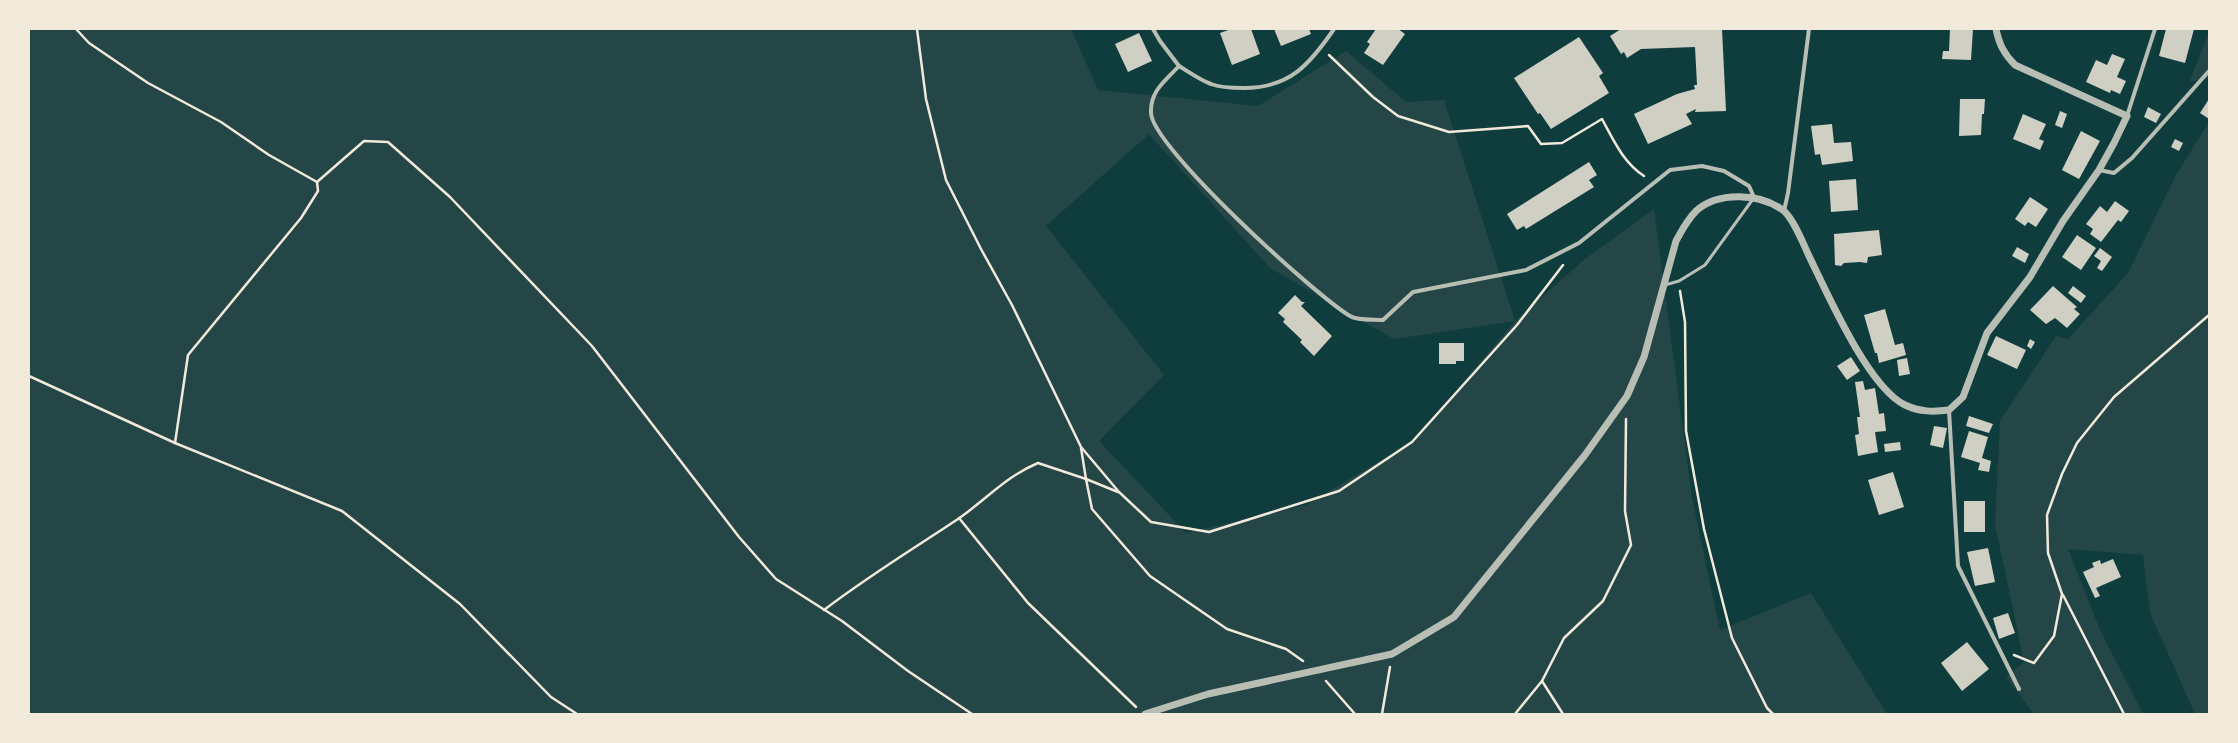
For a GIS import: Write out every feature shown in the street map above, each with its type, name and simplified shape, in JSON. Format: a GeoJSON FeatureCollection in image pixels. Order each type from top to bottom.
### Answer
{"type":"FeatureCollection","features":[{"type":"Feature","properties":{"kind":"street"},"geometry":{"type":"LineString","coordinates":[[1153,29],[1179,66],[1211,84],[1234,88],[1258,88],[1280,82],[1300,72],[1321,48],[1334,29]]}},
{"type":"Feature","properties":{"kind":"street"},"geometry":{"type":"LineString","coordinates":[[1784,211],[1788,193],[1809,29]]}},
{"type":"Feature","properties":{"kind":"street"},"geometry":{"type":"LineString","coordinates":[[1996,29],[1998,43],[2005,55],[2015,65],[2126,116]]}},
{"type":"Feature","properties":{"kind":"street"},"geometry":{"type":"LineString","coordinates":[[1145,714],[1208,694],[1318,672],[1392,654],[1454,617],[1571,474],[1627,396],[1644,356],[1676,241],[1685,224],[1697,211],[1711,202],[1729,197],[1754,197],[1784,211],[1798,232],[1844,327],[1863,360],[1886,389],[1904,404],[1927,412],[1949,410],[1963,397],[1987,333],[2030,277],[2063,221],[2099,170],[2114,143],[2126,116],[2155,29]]}},
{"type":"Feature","properties":{"kind":"street"},"geometry":{"type":"LineString","coordinates":[[1179,66],[1154,93],[1151,114],[1154,127],[1205,187],[1263,244],[1352,317],[1383,320],[1413,292],[1526,270],[1579,243],[1670,170],[1702,166],[1724,171],[1749,186],[1754,197]]}},
{"type":"Feature","properties":{"kind":"street"},"geometry":{"type":"LineString","coordinates":[[2099,170],[2114,173],[2132,158],[2209,71]]}},
{"type":"Feature","properties":{"kind":"street"},"geometry":{"type":"LineString","coordinates":[[1949,410],[1958,566],[2019,689]]}},
{"type":"Feature","properties":{"kind":"lane"},"geometry":{"type":"LineString","coordinates":[[1663,286],[1679,281],[1705,265],[1754,197]]}},
{"type":"Feature","properties":{"kind":"path"},"geometry":{"type":"LineString","coordinates":[[76,29],[89,43],[148,83],[221,122],[269,155],[317,182]]}},
{"type":"Feature","properties":{"kind":"path"},"geometry":{"type":"LineString","coordinates":[[917,29],[926,99],[946,180],[1019,319],[1081,447],[1119,492],[1151,522],[1209,532],[1339,491],[1412,442],[1516,325],[1565,262]]}},
{"type":"Feature","properties":{"kind":"path"},"geometry":{"type":"LineString","coordinates":[[1321,48],[1373,97],[1398,116],[1449,132],[1528,126],[1541,144],[1562,143],[1602,119],[1622,156],[1633,169],[1655,182]]}},
{"type":"Feature","properties":{"kind":"path"},"geometry":{"type":"LineString","coordinates":[[317,182],[364,141],[388,142],[450,197],[592,346],[739,537],[776,579],[824,610],[972,714]]}},
{"type":"Feature","properties":{"kind":"path"},"geometry":{"type":"LineString","coordinates":[[175,443],[188,355],[301,218],[318,191],[317,182]]}},
{"type":"Feature","properties":{"kind":"path"},"geometry":{"type":"LineString","coordinates":[[1679,281],[1685,322],[1686,431],[1704,529],[1732,638],[1767,708],[1773,714]]}},
{"type":"Feature","properties":{"kind":"path"},"geometry":{"type":"LineString","coordinates":[[2124,714],[2062,594],[2048,553],[2047,515],[2062,474],[2077,443],[2114,397],[2209,315]]}},
{"type":"Feature","properties":{"kind":"path"},"geometry":{"type":"LineString","coordinates":[[29,376],[175,443],[342,511],[460,604],[551,697],[577,714]]}},
{"type":"Feature","properties":{"kind":"path"},"geometry":{"type":"LineString","coordinates":[[1515,714],[1542,680],[1564,638],[1603,601],[1631,545],[1625,511],[1627,396]]}},
{"type":"Feature","properties":{"kind":"path"},"geometry":{"type":"LineString","coordinates":[[1081,447],[1092,509],[1150,576],[1227,629],[1286,649],[1318,672],[1355,714]]}},
{"type":"Feature","properties":{"kind":"path"},"geometry":{"type":"LineString","coordinates":[[824,610],[854,586],[959,518],[1017,472],[1038,463],[1119,492]]}},
{"type":"Feature","properties":{"kind":"path"},"geometry":{"type":"LineString","coordinates":[[959,518],[1028,603],[1138,709]]}},
{"type":"Feature","properties":{"kind":"path"},"geometry":{"type":"LineString","coordinates":[[1998,648],[2034,663],[2054,636],[2062,594]]}},
{"type":"Feature","properties":{"kind":"path"},"geometry":{"type":"LineString","coordinates":[[1382,714],[1392,654]]}},
{"type":"Feature","properties":{"kind":"path"},"geometry":{"type":"LineString","coordinates":[[1542,680],[1563,714]]}},
{"type":"Feature","properties":{"kind":"shaded area"},"geometry":{"type":"Polygon","coordinates":[[[29,29],[1071,29],[1098,90],[1258,106],[1346,51],[1406,102],[1444,100],[1515,321],[1585,259],[1654,209],[1692,498],[1720,630],[1811,593],[1887,714],[29,714],[29,29]],[[1149,134],[1046,226],[1164,375],[1099,441],[1186,533],[1306,505],[1412,442],[1515,321],[1394,339],[1270,268],[1149,134]]]}},
{"type":"Feature","properties":{"kind":"shaded area"},"geometry":{"type":"Polygon","coordinates":[[[2209,33],[2209,78],[2189,82],[2209,33]]]}},
{"type":"Feature","properties":{"kind":"shaded area"},"geometry":{"type":"Polygon","coordinates":[[[2209,122],[2209,714],[2195,714],[2150,613],[2143,555],[2068,549],[2100,630],[2143,714],[2034,714],[2006,677],[2024,662],[1995,524],[2000,421],[2056,336],[2068,339],[2128,273],[2176,175],[2209,122]]]}},
{"type":"Feature","properties":{"kind":"building"},"geometry":{"type":"Polygon","coordinates":[[[1231,29],[1251,29],[1260,54],[1232,65],[1220,33],[1231,29]]]}},
{"type":"Feature","properties":{"kind":"building"},"geometry":{"type":"Polygon","coordinates":[[[1274,29],[1309,29],[1311,34],[1281,46],[1274,29]]]}},
{"type":"Feature","properties":{"kind":"building"},"geometry":{"type":"Polygon","coordinates":[[[1376,29],[1398,29],[1405,34],[1383,65],[1364,53],[1370,44],[1367,42],[1376,29]]]}},
{"type":"Feature","properties":{"kind":"building"},"geometry":{"type":"Polygon","coordinates":[[[1621,29],[1722,29],[1726,111],[1695,112],[1696,109],[1686,114],[1692,124],[1648,144],[1634,114],[1677,94],[1695,89],[1694,85],[1697,85],[1695,47],[1641,49],[1627,58],[1624,52],[1621,54],[1610,36],[1621,29]]]}},
{"type":"Feature","properties":{"kind":"building"},"geometry":{"type":"Polygon","coordinates":[[[1950,29],[1973,29],[1971,60],[1942,59],[1943,51],[1949,51],[1950,29]]]}},
{"type":"Feature","properties":{"kind":"building"},"geometry":{"type":"Polygon","coordinates":[[[2166,29],[2194,29],[2185,63],[2159,56],[2166,29]]]}},
{"type":"Feature","properties":{"kind":"building"},"geometry":{"type":"Polygon","coordinates":[[[1139,33],[1152,61],[1128,72],[1115,44],[1139,33]]]}},
{"type":"Feature","properties":{"kind":"building"},"geometry":{"type":"Polygon","coordinates":[[[1579,37],[1603,73],[1599,76],[1609,93],[1551,129],[1540,113],[1538,114],[1514,78],[1579,37]]]}},
{"type":"Feature","properties":{"kind":"building"},"geometry":{"type":"Polygon","coordinates":[[[2112,54],[2125,59],[2117,77],[2126,81],[2120,94],[2111,90],[2110,93],[2086,82],[2096,60],[2107,65],[2112,54]]]}},
{"type":"Feature","properties":{"kind":"building"},"geometry":{"type":"Polygon","coordinates":[[[1960,99],[1985,99],[1984,114],[1982,114],[1981,135],[1959,136],[1960,99]]]}},
{"type":"Feature","properties":{"kind":"building"},"geometry":{"type":"Polygon","coordinates":[[[2209,99],[2209,119],[2200,113],[2209,99]]]}},
{"type":"Feature","properties":{"kind":"building"},"geometry":{"type":"Polygon","coordinates":[[[2148,107],[2161,114],[2156,123],[2144,117],[2148,107]]]}},
{"type":"Feature","properties":{"kind":"building"},"geometry":{"type":"Polygon","coordinates":[[[2060,111],[2067,114],[2062,128],[2055,125],[2060,111]]]}},
{"type":"Feature","properties":{"kind":"building"},"geometry":{"type":"Polygon","coordinates":[[[2023,114],[2046,124],[2039,139],[2044,141],[2040,150],[2013,139],[2023,114]]]}},
{"type":"Feature","properties":{"kind":"building"},"geometry":{"type":"Polygon","coordinates":[[[1832,124],[1834,143],[1851,142],[1853,161],[1822,165],[1820,154],[1815,155],[1811,126],[1832,124]]]}},
{"type":"Feature","properties":{"kind":"building"},"geometry":{"type":"Polygon","coordinates":[[[2081,131],[2100,141],[2079,179],[2062,170],[2081,131]]]}},
{"type":"Feature","properties":{"kind":"building"},"geometry":{"type":"Polygon","coordinates":[[[2175,139],[2183,143],[2179,151],[2171,147],[2175,139]]]}},
{"type":"Feature","properties":{"kind":"building"},"geometry":{"type":"Polygon","coordinates":[[[1589,162],[1597,175],[1589,180],[1594,187],[1526,229],[1524,226],[1517,230],[1507,214],[1589,162]]]}},
{"type":"Feature","properties":{"kind":"building"},"geometry":{"type":"Polygon","coordinates":[[[1856,179],[1858,210],[1831,212],[1829,181],[1856,179]]]}},
{"type":"Feature","properties":{"kind":"building"},"geometry":{"type":"Polygon","coordinates":[[[2030,197],[2048,209],[2036,227],[2028,222],[2025,226],[2015,219],[2030,197]]]}},
{"type":"Feature","properties":{"kind":"building"},"geometry":{"type":"Polygon","coordinates":[[[2115,201],[2129,211],[2121,222],[2118,220],[2101,242],[2090,234],[2093,229],[2086,224],[2100,206],[2107,212],[2115,201]]]}},
{"type":"Feature","properties":{"kind":"building"},"geometry":{"type":"Polygon","coordinates":[[[1879,230],[1882,255],[1868,257],[1867,263],[1844,263],[1841,266],[1835,265],[1834,234],[1879,230]]]}},
{"type":"Feature","properties":{"kind":"building"},"geometry":{"type":"Polygon","coordinates":[[[2077,235],[2096,248],[2081,270],[2062,257],[2077,235]]]}},
{"type":"Feature","properties":{"kind":"building"},"geometry":{"type":"Polygon","coordinates":[[[2017,247],[2029,254],[2025,263],[2012,256],[2017,247]]]}},
{"type":"Feature","properties":{"kind":"building"},"geometry":{"type":"Polygon","coordinates":[[[2100,248],[2112,257],[2102,271],[2097,268],[2101,261],[2094,256],[2100,248]]]}},
{"type":"Feature","properties":{"kind":"building"},"geometry":{"type":"Polygon","coordinates":[[[2053,286],[2077,307],[2074,309],[2080,314],[2067,328],[2055,318],[2046,324],[2030,310],[2053,286]]]}},
{"type":"Feature","properties":{"kind":"building"},"geometry":{"type":"Polygon","coordinates":[[[2073,286],[2086,296],[2081,303],[2068,293],[2073,286]]]}},
{"type":"Feature","properties":{"kind":"building"},"geometry":{"type":"Polygon","coordinates":[[[1295,295],[1302,302],[1305,302],[1301,306],[1332,336],[1314,356],[1300,342],[1302,340],[1283,322],[1285,319],[1278,313],[1295,295]]]}},
{"type":"Feature","properties":{"kind":"building"},"geometry":{"type":"Polygon","coordinates":[[[1885,309],[1895,345],[1903,343],[1906,355],[1879,363],[1864,315],[1885,309]]]}},
{"type":"Feature","properties":{"kind":"building"},"geometry":{"type":"Polygon","coordinates":[[[1996,336],[2026,350],[2017,369],[1987,355],[1996,336]]]}},
{"type":"Feature","properties":{"kind":"building"},"geometry":{"type":"Polygon","coordinates":[[[2030,339],[2035,342],[2031,349],[2027,346],[2030,339]]]}},
{"type":"Feature","properties":{"kind":"building"},"geometry":{"type":"Polygon","coordinates":[[[1439,343],[1464,343],[1464,361],[1456,361],[1456,364],[1439,364],[1439,343]]]}},
{"type":"Feature","properties":{"kind":"building"},"geometry":{"type":"Polygon","coordinates":[[[1851,357],[1860,371],[1847,380],[1837,366],[1851,357]]]}},
{"type":"Feature","properties":{"kind":"building"},"geometry":{"type":"Polygon","coordinates":[[[1907,358],[1910,374],[1899,376],[1897,360],[1907,358]]]}},
{"type":"Feature","properties":{"kind":"building"},"geometry":{"type":"Polygon","coordinates":[[[1863,381],[1865,390],[1875,388],[1879,414],[1884,413],[1886,431],[1875,432],[1878,452],[1858,456],[1855,435],[1859,434],[1857,417],[1860,417],[1855,382],[1863,381]]]}},
{"type":"Feature","properties":{"kind":"building"},"geometry":{"type":"Polygon","coordinates":[[[1969,416],[1993,424],[1989,433],[1966,426],[1969,416]]]}},
{"type":"Feature","properties":{"kind":"building"},"geometry":{"type":"Polygon","coordinates":[[[1934,426],[1947,428],[1943,448],[1930,445],[1934,426]]]}},
{"type":"Feature","properties":{"kind":"building"},"geometry":{"type":"Polygon","coordinates":[[[1969,431],[1988,437],[1982,458],[1991,461],[1989,472],[1978,470],[1980,463],[1961,457],[1969,431]]]}},
{"type":"Feature","properties":{"kind":"building"},"geometry":{"type":"Polygon","coordinates":[[[1900,442],[1901,450],[1885,452],[1884,444],[1900,442]]]}},
{"type":"Feature","properties":{"kind":"building"},"geometry":{"type":"Polygon","coordinates":[[[1893,472],[1904,507],[1879,515],[1868,480],[1893,472]]]}},
{"type":"Feature","properties":{"kind":"building"},"geometry":{"type":"Polygon","coordinates":[[[1964,501],[1985,501],[1985,532],[1964,532],[1964,501]]]}},
{"type":"Feature","properties":{"kind":"building"},"geometry":{"type":"Polygon","coordinates":[[[1988,548],[1995,582],[1975,586],[1967,552],[1988,548]]]}},
{"type":"Feature","properties":{"kind":"building"},"geometry":{"type":"Polygon","coordinates":[[[2113,559],[2121,577],[2096,588],[2100,596],[2095,598],[2083,572],[2094,567],[2092,563],[2100,560],[2101,564],[2113,559]]]}},
{"type":"Feature","properties":{"kind":"building"},"geometry":{"type":"Polygon","coordinates":[[[2008,613],[2015,633],[1999,639],[1993,618],[2008,613]]]}},
{"type":"Feature","properties":{"kind":"building"},"geometry":{"type":"Polygon","coordinates":[[[1967,642],[1989,669],[1962,691],[1941,663],[1967,642]]]}}]}
